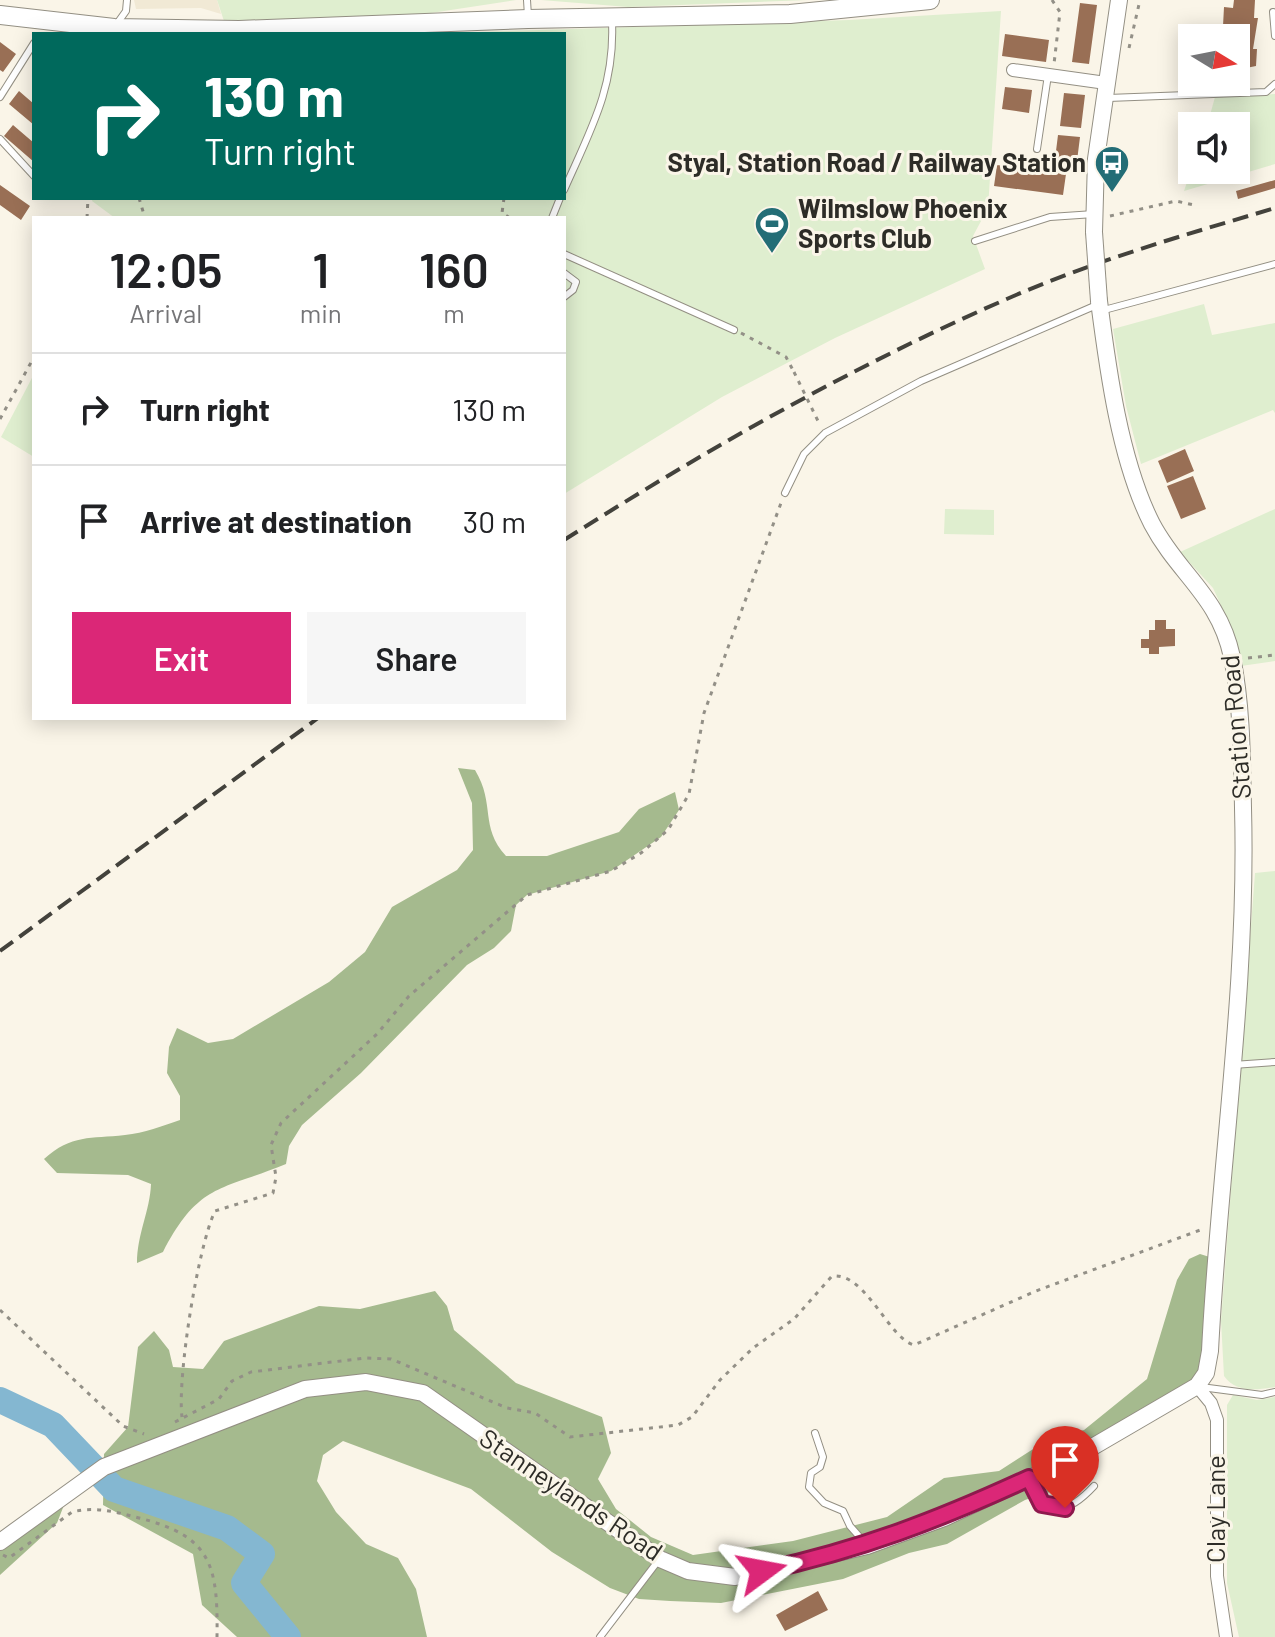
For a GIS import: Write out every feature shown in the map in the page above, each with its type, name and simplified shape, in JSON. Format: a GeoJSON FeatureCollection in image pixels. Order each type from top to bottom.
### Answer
{"type":"FeatureCollection","features":[{"type":"Feature","properties":{"kind":"main road"},"geometry":{"type":"LineString","coordinates":[[0,15],[43,28],[239,30],[528,9],[612,18],[930,0]]}},
{"type":"Feature","properties":{"kind":"street","name":"Station Road"},"geometry":{"type":"LineString","coordinates":[[1119,0],[1105,90],[1094,221],[1099,305],[1115,400],[1150,519],[1171,555],[1221,618],[1232,659],[1241,735],[1245,873],[1233,1065],[1210,1351],[1206,1373],[1197,1386]]}},
{"type":"Feature","properties":{"kind":"street"},"geometry":{"type":"LineString","coordinates":[[1013,70],[1050,75],[1105,90]]}},
{"type":"Feature","properties":{"kind":"street","name":"Stanneylands Road"},"geometry":{"type":"LineString","coordinates":[[1,1542],[104,1467],[305,1389],[344,1383],[400,1386],[423,1393],[660,1559],[688,1571],[735,1577],[867,1546],[944,1518],[1077,1456],[1197,1386]]}},
{"type":"Feature","properties":{"kind":"street","name":"Clay Lane"},"geometry":{"type":"LineString","coordinates":[[1197,1386],[1211,1403],[1217,1420],[1217,1576],[1226,1637]]}},
{"type":"Feature","properties":{"kind":"lane"},"geometry":{"type":"LineString","coordinates":[[113,31],[126,11],[127,0]]}},
{"type":"Feature","properties":{"kind":"lane"},"geometry":{"type":"LineString","coordinates":[[1273,12],[1275,36]]}},
{"type":"Feature","properties":{"kind":"lane"},"geometry":{"type":"LineString","coordinates":[[566,186],[604,101],[611,73],[612,18]]}},
{"type":"Feature","properties":{"kind":"lane"},"geometry":{"type":"LineString","coordinates":[[0,97],[32,46]]}},
{"type":"Feature","properties":{"kind":"lane"},"geometry":{"type":"LineString","coordinates":[[1037,149],[1050,75]]}},
{"type":"Feature","properties":{"kind":"lane"},"geometry":{"type":"LineString","coordinates":[[1105,90],[1121,99],[1266,92],[1275,84]]}},
{"type":"Feature","properties":{"kind":"lane"},"geometry":{"type":"LineString","coordinates":[[0,139],[32,174]]}},
{"type":"Feature","properties":{"kind":"lane"},"geometry":{"type":"LineString","coordinates":[[975,241],[1050,217],[1094,221]]}},
{"type":"Feature","properties":{"kind":"lane"},"geometry":{"type":"LineString","coordinates":[[566,255],[734,330]]}},
{"type":"Feature","properties":{"kind":"lane"},"geometry":{"type":"LineString","coordinates":[[785,493],[804,454],[825,433],[921,381],[1099,305],[1275,264]]}},
{"type":"Feature","properties":{"kind":"lane"},"geometry":{"type":"LineString","coordinates":[[566,274],[576,282],[566,295]]}},
{"type":"Feature","properties":{"kind":"lane"},"geometry":{"type":"LineString","coordinates":[[1233,1065],[1275,1062]]}},
{"type":"Feature","properties":{"kind":"lane"},"geometry":{"type":"LineString","coordinates":[[1197,1386],[1262,1395],[1275,1392]]}},
{"type":"Feature","properties":{"kind":"lane"},"geometry":{"type":"LineString","coordinates":[[815,1433],[823,1457],[820,1467],[811,1473],[809,1487],[824,1503],[843,1511],[850,1526],[867,1546]]}},
{"type":"Feature","properties":{"kind":"lane"},"geometry":{"type":"LineString","coordinates":[[1029,1478],[1042,1504],[1050,1508],[1078,1504],[1094,1486]]}},
{"type":"Feature","properties":{"kind":"lane"},"geometry":{"type":"LineString","coordinates":[[600,1637],[660,1559]]}},
{"type":"Feature","properties":{"kind":"path"},"geometry":{"type":"LineString","coordinates":[[1050,75],[1060,12],[1052,0]]}},
{"type":"Feature","properties":{"kind":"path"},"geometry":{"type":"LineString","coordinates":[[1127,56],[1140,0]]}},
{"type":"Feature","properties":{"kind":"path"},"geometry":{"type":"LineString","coordinates":[[1094,221],[1176,201],[1194,205]]}},
{"type":"Feature","properties":{"kind":"path"},"geometry":{"type":"LineString","coordinates":[[734,330],[786,357],[819,423]]}},
{"type":"Feature","properties":{"kind":"path"},"geometry":{"type":"LineString","coordinates":[[0,419],[32,361]]}},
{"type":"Feature","properties":{"kind":"path"},"geometry":{"type":"LineString","coordinates":[[182,1417],[180,1389],[190,1320],[213,1216],[220,1206],[273,1193],[277,1184],[271,1145],[281,1123],[377,1034],[409,996],[527,895],[573,884],[624,864],[668,830],[689,794],[704,713],[785,493]]}},
{"type":"Feature","properties":{"kind":"path"},"geometry":{"type":"LineString","coordinates":[[1232,659],[1275,655]]}},
{"type":"Feature","properties":{"kind":"path"},"geometry":{"type":"LineString","coordinates":[[493,1401],[507,1408],[535,1413],[570,1437],[678,1425],[692,1417],[720,1380],[753,1348],[794,1319],[832,1276],[845,1278],[866,1295],[904,1341],[914,1345],[966,1320],[1138,1252],[1190,1232],[1218,1228]]}},
{"type":"Feature","properties":{"kind":"path"},"geometry":{"type":"LineString","coordinates":[[0,1310],[123,1426],[155,1439]]}},
{"type":"Feature","properties":{"kind":"path"},"geometry":{"type":"LineString","coordinates":[[1,1542],[3,1554],[9,1558],[72,1512],[98,1508],[178,1529],[199,1544],[208,1560],[213,1582],[217,1637]]}},
{"type":"Feature","properties":{"kind":"shaded area"},"geometry":{"type":"Polygon","coordinates":[[[134,0],[217,0],[221,14],[201,8],[136,9],[134,0]]]}},
{"type":"Feature","properties":{"kind":"green space"},"geometry":{"type":"Polygon","coordinates":[[[217,0],[516,0],[418,15],[224,21],[217,0]]]}},
{"type":"Feature","properties":{"kind":"green space"},"geometry":{"type":"Polygon","coordinates":[[[541,0],[808,0],[628,7],[541,0]]]}},
{"type":"Feature","properties":{"kind":"green space","name":"Wilmslow Phoenix Sports Club"},"geometry":{"type":"Polygon","coordinates":[[[1001,11],[988,208],[973,236],[985,269],[835,338],[722,397],[566,493],[566,216],[112,216],[92,201],[566,200],[566,32],[475,32],[849,20],[1001,11]]]}},
{"type":"Feature","properties":{"kind":"green space"},"geometry":{"type":"Polygon","coordinates":[[[1275,94],[1275,164],[1250,171],[1250,112],[1211,112],[1215,97],[1275,94]]]}},
{"type":"Feature","properties":{"kind":"green space"},"geometry":{"type":"Polygon","coordinates":[[[1186,184],[1208,184],[1184,191],[1186,184]]]}},
{"type":"Feature","properties":{"kind":"green space"},"geometry":{"type":"Polygon","coordinates":[[[1204,304],[1212,335],[1275,323],[1275,413],[1273,410],[1141,464],[1126,406],[1113,329],[1204,304]]]}},
{"type":"Feature","properties":{"kind":"green space"},"geometry":{"type":"Polygon","coordinates":[[[32,378],[32,456],[1,437],[32,378]]]}},
{"type":"Feature","properties":{"kind":"green space"},"geometry":{"type":"Polygon","coordinates":[[[945,509],[994,510],[994,535],[944,534],[945,509]]]}},
{"type":"Feature","properties":{"kind":"green space"},"geometry":{"type":"Polygon","coordinates":[[[1275,509],[1275,661],[1241,666],[1235,636],[1213,588],[1180,552],[1275,509]]]}},
{"type":"Feature","properties":{"kind":"green space"},"geometry":{"type":"Polygon","coordinates":[[[458,768],[475,770],[485,794],[493,835],[506,856],[547,856],[619,832],[639,809],[675,792],[679,810],[661,837],[611,871],[527,895],[516,905],[511,931],[494,948],[467,965],[361,1073],[302,1125],[289,1146],[286,1164],[213,1192],[188,1213],[163,1252],[137,1263],[151,1184],[128,1175],[57,1173],[44,1159],[73,1141],[139,1133],[180,1120],[180,1096],[167,1073],[169,1047],[177,1028],[208,1043],[233,1039],[329,982],[365,952],[392,907],[457,870],[473,850],[472,803],[458,768]]]}},
{"type":"Feature","properties":{"kind":"green space"},"geometry":{"type":"Polygon","coordinates":[[[1275,871],[1275,1387],[1247,1389],[1234,1385],[1224,1376],[1221,1321],[1255,873],[1275,871]]]}},
{"type":"Feature","properties":{"kind":"green space"},"geometry":{"type":"Polygon","coordinates":[[[1200,1254],[1216,1259],[1206,1373],[1077,1456],[1074,1476],[1056,1490],[1025,1500],[947,1544],[909,1553],[843,1579],[721,1603],[639,1599],[610,1588],[552,1552],[471,1489],[343,1441],[323,1455],[317,1481],[336,1512],[366,1544],[398,1558],[416,1589],[427,1637],[237,1637],[202,1605],[193,1554],[103,1505],[104,1454],[128,1427],[138,1347],[154,1331],[169,1350],[173,1367],[203,1369],[224,1341],[319,1306],[360,1309],[435,1291],[447,1306],[454,1330],[516,1383],[602,1417],[611,1453],[598,1479],[616,1509],[651,1537],[693,1555],[793,1541],[887,1517],[944,1478],[999,1471],[1052,1437],[1084,1430],[1147,1379],[1177,1280],[1189,1259],[1200,1254]]]}},
{"type":"Feature","properties":{"kind":"green space"},"geometry":{"type":"Polygon","coordinates":[[[1233,1395],[1257,1400],[1275,1397],[1275,1637],[1239,1637],[1227,1583],[1227,1405],[1233,1395]]]}},
{"type":"Feature","properties":{"kind":"green space"},"geometry":{"type":"Polygon","coordinates":[[[66,1500],[57,1523],[0,1575],[0,1549],[66,1500]]]}},
{"type":"Feature","properties":{"kind":"building"},"geometry":{"type":"Polygon","coordinates":[[[1234,0],[1255,0],[1254,18],[1258,18],[1253,49],[1257,49],[1256,66],[1250,67],[1250,24],[1223,24],[1224,7],[1233,8],[1234,0]]]}},
{"type":"Feature","properties":{"kind":"building"},"geometry":{"type":"Polygon","coordinates":[[[1080,3],[1097,5],[1089,64],[1072,62],[1080,3]]]}},
{"type":"Feature","properties":{"kind":"building"},"geometry":{"type":"Polygon","coordinates":[[[1005,34],[1049,40],[1046,62],[1002,56],[1005,34]]]}},
{"type":"Feature","properties":{"kind":"building"},"geometry":{"type":"Polygon","coordinates":[[[0,42],[16,54],[3,72],[0,70],[0,42]]]}},
{"type":"Feature","properties":{"kind":"building"},"geometry":{"type":"Polygon","coordinates":[[[1005,87],[1032,90],[1029,113],[1002,109],[1005,87]]]}},
{"type":"Feature","properties":{"kind":"building"},"geometry":{"type":"Polygon","coordinates":[[[19,91],[32,102],[32,123],[9,104],[19,91]]]}},
{"type":"Feature","properties":{"kind":"building"},"geometry":{"type":"Polygon","coordinates":[[[1064,93],[1085,95],[1081,128],[1060,126],[1064,93]]]}},
{"type":"Feature","properties":{"kind":"building"},"geometry":{"type":"Polygon","coordinates":[[[13,125],[32,141],[32,160],[4,136],[13,125]]]}},
{"type":"Feature","properties":{"kind":"building"},"geometry":{"type":"Polygon","coordinates":[[[1058,135],[1080,137],[1076,169],[1054,167],[1058,135]]]}},
{"type":"Feature","properties":{"kind":"building"},"geometry":{"type":"Polygon","coordinates":[[[997,165],[1066,174],[1063,195],[994,186],[997,165]]]}},
{"type":"Feature","properties":{"kind":"building"},"geometry":{"type":"Polygon","coordinates":[[[1275,180],[1275,188],[1238,199],[1236,191],[1275,180]]]}},
{"type":"Feature","properties":{"kind":"building"},"geometry":{"type":"Polygon","coordinates":[[[0,185],[30,206],[21,220],[0,205],[0,185]]]}},
{"type":"Feature","properties":{"kind":"building"},"geometry":{"type":"Polygon","coordinates":[[[1185,449],[1194,471],[1167,483],[1158,461],[1185,449]]]}},
{"type":"Feature","properties":{"kind":"building"},"geometry":{"type":"Polygon","coordinates":[[[1193,476],[1206,509],[1181,519],[1167,486],[1193,476]]]}},
{"type":"Feature","properties":{"kind":"building"},"geometry":{"type":"Polygon","coordinates":[[[1155,620],[1166,620],[1166,629],[1175,629],[1175,646],[1159,647],[1159,654],[1149,654],[1149,648],[1141,648],[1141,639],[1149,639],[1149,630],[1155,630],[1155,620]]]}},
{"type":"Feature","properties":{"kind":"building"},"geometry":{"type":"Polygon","coordinates":[[[818,1591],[828,1610],[785,1631],[776,1615],[818,1591]]]}},
{"type":"Feature","properties":{"kind":"waterway"},"geometry":{"type":"LineString","coordinates":[[0,1400],[53,1425],[114,1489],[227,1528],[262,1554],[244,1583],[288,1637]]}},
{"type":"Feature","properties":{"kind":"railway"},"geometry":{"type":"LineString","coordinates":[[566,539],[785,408],[957,321],[1080,270],[1275,208]]}},
{"type":"Feature","properties":{"kind":"railway"},"geometry":{"type":"LineString","coordinates":[[0,951],[315,720]]}},
{"type":"Feature","properties":{"kind":"place","name":"Styal, Station Road / Railway Station"},"geometry":{"type":"Point","coordinates":[1112,194]}},
{"type":"Feature","properties":{"kind":"place","name":"Wilmslow Phoenix Sports Club"},"geometry":{"type":"Point","coordinates":[772,255]}},
{"type":"Feature","properties":{"kind":"route"},"geometry":{"type":"LineString","coordinates":[[762,1571],[867,1546],[944,1518],[1029,1478],[1042,1504],[1050,1508],[1065,1508]]}}]}
